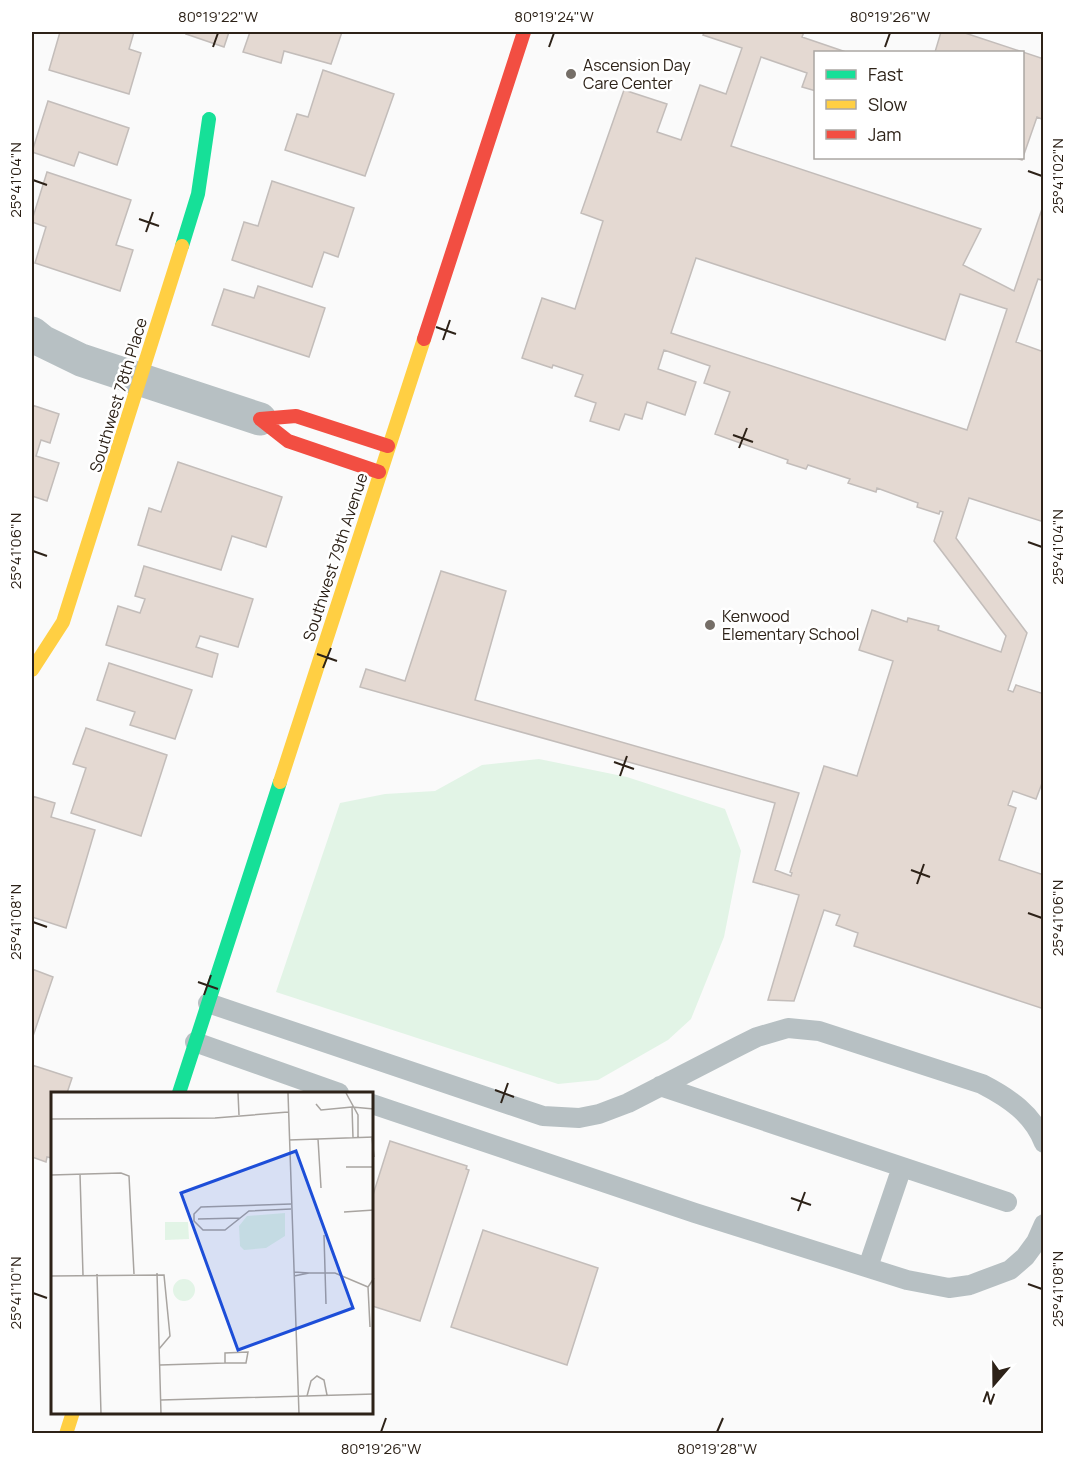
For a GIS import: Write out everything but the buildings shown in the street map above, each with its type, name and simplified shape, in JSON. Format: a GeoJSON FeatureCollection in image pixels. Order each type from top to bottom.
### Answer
{"type":"FeatureCollection","features":[{"type":"Feature","properties":{"kind":"street","name":"Southwest 79th Avenue"},"geometry":{"type":"LineString","coordinates":[[178,1092],[524,32]]}},
{"type":"Feature","properties":{"kind":"street","name":"Southwest 78th Place"},"geometry":{"type":"LineString","coordinates":[[32,670],[63,622],[198,194],[209,119]]}},
{"type":"Feature","properties":{"kind":"street"},"geometry":{"type":"LineString","coordinates":[[32,333],[42,341],[81,360],[260,419],[288,441],[379,472]]}},
{"type":"Feature","properties":{"kind":"street"},"geometry":{"type":"LineString","coordinates":[[260,419],[296,416],[388,446]]}},
{"type":"Feature","properties":{"kind":"street"},"geometry":{"type":"LineString","coordinates":[[66,1434],[73,1414]]}},
{"type":"Feature","properties":{"kind":"lane"},"geometry":{"type":"LineString","coordinates":[[208,1003],[543,1116],[579,1118],[599,1114],[628,1103],[757,1037],[788,1028],[819,1030],[982,1084],[1005,1095],[1033,1123],[1044,1143]]}},
{"type":"Feature","properties":{"kind":"lane"},"geometry":{"type":"LineString","coordinates":[[195,1042],[336,1092]]}},
{"type":"Feature","properties":{"kind":"lane"},"geometry":{"type":"LineString","coordinates":[[660,1086],[1007,1202]]}},
{"type":"Feature","properties":{"kind":"lane"},"geometry":{"type":"LineString","coordinates":[[374,1105],[907,1280],[949,1288],[970,1285],[1010,1270],[1025,1257],[1036,1242],[1044,1224]]}},
{"type":"Feature","properties":{"kind":"lane"},"geometry":{"type":"LineString","coordinates":[[868,1267],[902,1167]]}},
{"type":"Feature","properties":{"kind":"green space"},"geometry":{"type":"Polygon","coordinates":[[[539,759],[627,777],[725,809],[741,851],[724,937],[691,1019],[668,1040],[598,1080],[558,1084],[276,992],[340,803],[385,794],[435,791],[482,765],[539,759]]]}},
{"type":"Feature","properties":{"kind":"traffic: fast"},"geometry":{"type":"LineString","coordinates":[[182,246],[198,194],[209,119]]}},
{"type":"Feature","properties":{"kind":"traffic: fast"},"geometry":{"type":"LineString","coordinates":[[179,1092],[280,782]]}},
{"type":"Feature","properties":{"kind":"traffic: slow"},"geometry":{"type":"LineString","coordinates":[[32,670],[63,622],[182,246]]}},
{"type":"Feature","properties":{"kind":"traffic: slow"},"geometry":{"type":"LineString","coordinates":[[280,782],[424,339]]}},
{"type":"Feature","properties":{"kind":"traffic: slow"},"geometry":{"type":"LineString","coordinates":[[66,1434],[72,1414]]}},
{"type":"Feature","properties":{"kind":"traffic: jam"},"geometry":{"type":"LineString","coordinates":[[424,339],[524,32]]}},
{"type":"Feature","properties":{"kind":"traffic: jam"},"geometry":{"type":"LineString","coordinates":[[379,472],[288,441],[260,419],[296,416],[388,446]]}},
{"type":"Feature","properties":{"kind":"place","name":"Ascension Day Care Center"},"geometry":{"type":"Point","coordinates":[571,74]}},
{"type":"Feature","properties":{"kind":"place","name":"Kenwood Elementary School"},"geometry":{"type":"Point","coordinates":[710,625]}}]}
